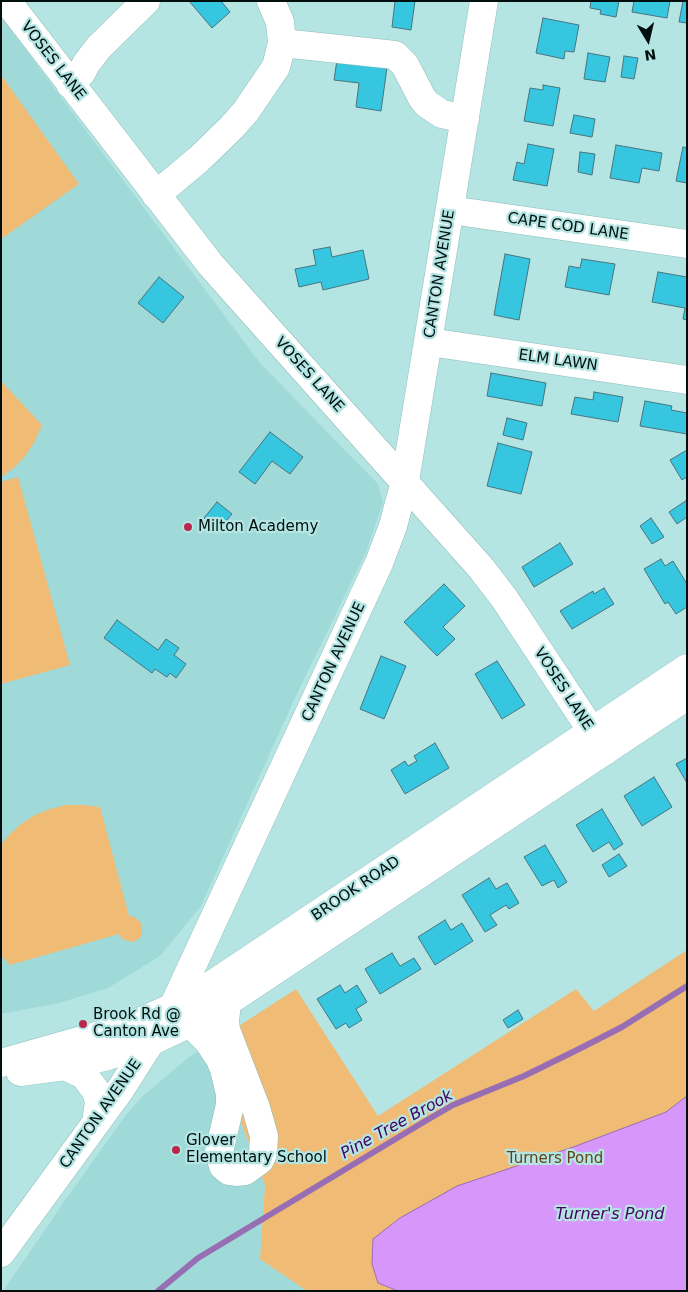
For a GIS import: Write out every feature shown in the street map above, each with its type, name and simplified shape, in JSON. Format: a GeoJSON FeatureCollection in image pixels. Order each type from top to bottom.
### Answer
{"type":"FeatureCollection","features":[{"type":"Feature","properties":{"kind":"street","name":"VOSES LANE"},"geometry":{"type":"LineString","coordinates":[[7,1],[230,288],[406,481],[493,583],[598,742]]}},
{"type":"Feature","properties":{"kind":"street"},"geometry":{"type":"LineString","coordinates":[[70,84],[82,72],[99,47],[146,1]]}},
{"type":"Feature","properties":{"kind":"street"},"geometry":{"type":"LineString","coordinates":[[156,195],[199,159],[232,127],[246,111],[276,67],[282,43],[280,22],[271,1]]}},
{"type":"Feature","properties":{"kind":"street","name":"CANTON AVENUE"},"geometry":{"type":"LineString","coordinates":[[182,1016],[372,581],[393,526],[406,481],[484,1]]}},
{"type":"Feature","properties":{"kind":"street"},"geometry":{"type":"LineString","coordinates":[[282,43],[395,55],[405,65],[427,104],[442,114],[465,119]]}},
{"type":"Feature","properties":{"kind":"street","name":"CAPE COD LANE"},"geometry":{"type":"LineString","coordinates":[[450,210],[687,244]]}},
{"type":"Feature","properties":{"kind":"street","name":"ELM LAWN"},"geometry":{"type":"LineString","coordinates":[[429,342],[687,380]]}},
{"type":"Feature","properties":{"kind":"street","name":"BROOK ROAD"},"geometry":{"type":"LineString","coordinates":[[1,1063],[128,1027],[182,1016],[227,1003],[598,742],[687,668]]}},
{"type":"Feature","properties":{"kind":"street","name":"BROOK ROAD"},"geometry":{"type":"LineString","coordinates":[[1,1072],[44,1070],[65,1066],[108,1056],[154,1040],[224,977],[598,742],[687,696]]}},
{"type":"Feature","properties":{"kind":"street"},"geometry":{"type":"LineString","coordinates":[[182,1016],[208,1041],[222,1064],[227,1081],[230,1105],[219,1152],[220,1159],[223,1166],[229,1171],[245,1171],[260,1160],[263,1153],[264,1136],[256,1108],[226,1030],[227,1003]]}},
{"type":"Feature","properties":{"kind":"street","name":"CANTON AVENUE"},"geometry":{"type":"LineString","coordinates":[[1,1253],[154,1040]]}},
{"type":"Feature","properties":{"kind":"street"},"geometry":{"type":"LineString","coordinates":[[65,1066],[84,1075],[96,1091],[99,1102],[96,1123]]}},
{"type":"Feature","properties":{"kind":"shaded area","name":"Milton Academy"},"geometry":{"type":"Polygon","coordinates":[[[1,17],[260,363],[378,484],[383,502],[366,552],[294,700],[201,906],[160,956],[108,988],[59,1003],[1,1014],[1,17]]]}},
{"type":"Feature","properties":{"kind":"shaded area","name":"Glover Elementary School"},"geometry":{"type":"Polygon","coordinates":[[[211,1044],[265,1185],[260,1259],[307,1291],[3,1291],[126,1115],[144,1095],[189,1057],[211,1044]]]}},
{"type":"Feature","properties":{"kind":"green space"},"geometry":{"type":"Polygon","coordinates":[[[1,75],[79,184],[1,239],[1,75]]]}},
{"type":"Feature","properties":{"kind":"green space"},"geometry":{"type":"Polygon","coordinates":[[[1,381],[42,425],[26,455],[15,467],[1,477],[1,381]]]}},
{"type":"Feature","properties":{"kind":"green space"},"geometry":{"type":"Polygon","coordinates":[[[18,477],[70,665],[1,684],[1,482],[18,477]]]}},
{"type":"Feature","properties":{"kind":"green space"},"geometry":{"type":"Polygon","coordinates":[[[66,805],[100,807],[129,916],[135,917],[142,924],[142,935],[133,942],[122,939],[119,934],[10,965],[1,955],[1,845],[21,824],[35,815],[66,805]]]}},
{"type":"Feature","properties":{"kind":"green space","name":"Turners Pond"},"geometry":{"type":"Polygon","coordinates":[[[687,950],[687,1291],[307,1291],[260,1259],[265,1185],[211,1044],[296,989],[378,1116],[576,989],[594,1011],[687,950]]]}},
{"type":"Feature","properties":{"kind":"water","name":"Turner's Pond"},"geometry":{"type":"Polygon","coordinates":[[[687,1096],[687,1291],[398,1291],[378,1283],[372,1264],[373,1239],[400,1218],[457,1186],[576,1146],[666,1112],[687,1096]]]}},
{"type":"Feature","properties":{"kind":"building"},"geometry":{"type":"Polygon","coordinates":[[[189,1],[221,1],[230,12],[212,28],[189,1]]]}},
{"type":"Feature","properties":{"kind":"building"},"geometry":{"type":"Polygon","coordinates":[[[395,1],[415,1],[411,30],[392,27],[395,1]]]}},
{"type":"Feature","properties":{"kind":"building"},"geometry":{"type":"Polygon","coordinates":[[[591,1],[619,1],[616,17],[600,14],[601,10],[590,8],[591,1]]]}},
{"type":"Feature","properties":{"kind":"building"},"geometry":{"type":"Polygon","coordinates":[[[634,1],[670,1],[667,18],[632,12],[634,1]]]}},
{"type":"Feature","properties":{"kind":"building"},"geometry":{"type":"Polygon","coordinates":[[[683,1],[687,1],[687,23],[679,22],[683,1]]]}},
{"type":"Feature","properties":{"kind":"building"},"geometry":{"type":"Polygon","coordinates":[[[543,18],[579,25],[574,52],[565,51],[564,59],[536,53],[543,18]]]}},
{"type":"Feature","properties":{"kind":"building"},"geometry":{"type":"Polygon","coordinates":[[[588,53],[610,57],[605,82],[584,79],[588,53]]]}},
{"type":"Feature","properties":{"kind":"building"},"geometry":{"type":"Polygon","coordinates":[[[624,56],[638,58],[634,79],[621,77],[624,56]]]}},
{"type":"Feature","properties":{"kind":"building"},"geometry":{"type":"Polygon","coordinates":[[[337,60],[388,60],[381,111],[356,107],[359,83],[334,80],[337,60]]]}},
{"type":"Feature","properties":{"kind":"building"},"geometry":{"type":"Polygon","coordinates":[[[543,85],[560,88],[553,126],[524,121],[530,88],[543,90],[543,85]]]}},
{"type":"Feature","properties":{"kind":"building"},"geometry":{"type":"Polygon","coordinates":[[[574,115],[595,119],[592,137],[570,133],[574,115]]]}},
{"type":"Feature","properties":{"kind":"building"},"geometry":{"type":"Polygon","coordinates":[[[528,144],[554,149],[547,186],[513,180],[517,162],[524,164],[528,144]]]}},
{"type":"Feature","properties":{"kind":"building"},"geometry":{"type":"Polygon","coordinates":[[[616,145],[662,153],[659,171],[642,168],[639,183],[610,178],[616,145]]]}},
{"type":"Feature","properties":{"kind":"building"},"geometry":{"type":"Polygon","coordinates":[[[683,147],[687,148],[687,183],[676,181],[683,147]]]}},
{"type":"Feature","properties":{"kind":"building"},"geometry":{"type":"Polygon","coordinates":[[[580,152],[595,154],[592,175],[578,172],[580,152]]]}},
{"type":"Feature","properties":{"kind":"building"},"geometry":{"type":"Polygon","coordinates":[[[330,247],[332,257],[363,250],[369,279],[323,290],[321,282],[299,287],[295,269],[316,265],[313,250],[330,247]]]}},
{"type":"Feature","properties":{"kind":"building"},"geometry":{"type":"Polygon","coordinates":[[[505,254],[530,259],[519,320],[494,315],[505,254]]]}},
{"type":"Feature","properties":{"kind":"building"},"geometry":{"type":"Polygon","coordinates":[[[582,259],[615,264],[609,295],[565,287],[569,266],[580,268],[582,259]]]}},
{"type":"Feature","properties":{"kind":"building"},"geometry":{"type":"Polygon","coordinates":[[[658,272],[687,277],[687,320],[683,319],[685,308],[652,302],[658,272]]]}},
{"type":"Feature","properties":{"kind":"building"},"geometry":{"type":"Polygon","coordinates":[[[159,277],[184,297],[163,323],[138,303],[159,277]]]}},
{"type":"Feature","properties":{"kind":"building"},"geometry":{"type":"Polygon","coordinates":[[[491,373],[546,383],[542,406],[487,396],[491,373]]]}},
{"type":"Feature","properties":{"kind":"building"},"geometry":{"type":"Polygon","coordinates":[[[594,392],[623,397],[618,422],[571,414],[575,397],[593,400],[594,392]]]}},
{"type":"Feature","properties":{"kind":"building"},"geometry":{"type":"Polygon","coordinates":[[[645,401],[672,406],[671,410],[687,413],[687,434],[640,426],[645,401]]]}},
{"type":"Feature","properties":{"kind":"building"},"geometry":{"type":"Polygon","coordinates":[[[507,418],[527,423],[523,440],[503,435],[507,418]]]}},
{"type":"Feature","properties":{"kind":"building"},"geometry":{"type":"Polygon","coordinates":[[[270,432],[303,457],[290,474],[272,461],[255,484],[239,472],[270,432]]]}},
{"type":"Feature","properties":{"kind":"building"},"geometry":{"type":"Polygon","coordinates":[[[498,443],[532,452],[521,494],[487,486],[498,443]]]}},
{"type":"Feature","properties":{"kind":"building"},"geometry":{"type":"Polygon","coordinates":[[[687,450],[687,477],[682,480],[670,460],[687,450]]]}},
{"type":"Feature","properties":{"kind":"building"},"geometry":{"type":"Polygon","coordinates":[[[687,500],[687,517],[677,524],[669,512],[687,500]]]}},
{"type":"Feature","properties":{"kind":"building"},"geometry":{"type":"Polygon","coordinates":[[[217,502],[232,514],[218,530],[204,518],[217,502]]]}},
{"type":"Feature","properties":{"kind":"building"},"geometry":{"type":"Polygon","coordinates":[[[651,518],[664,537],[652,544],[640,526],[651,518]]]}},
{"type":"Feature","properties":{"kind":"building"},"geometry":{"type":"Polygon","coordinates":[[[560,543],[573,564],[534,587],[522,567],[560,543]]]}},
{"type":"Feature","properties":{"kind":"building"},"geometry":{"type":"Polygon","coordinates":[[[661,559],[665,566],[673,561],[687,584],[687,607],[676,614],[668,602],[665,604],[644,569],[661,559]]]}},
{"type":"Feature","properties":{"kind":"building"},"geometry":{"type":"Polygon","coordinates":[[[444,584],[465,606],[443,627],[455,639],[437,656],[404,622],[444,584]]]}},
{"type":"Feature","properties":{"kind":"building"},"geometry":{"type":"Polygon","coordinates":[[[604,588],[614,604],[572,629],[560,611],[593,591],[594,594],[604,588]]]}},
{"type":"Feature","properties":{"kind":"building"},"geometry":{"type":"Polygon","coordinates":[[[117,620],[158,650],[166,639],[179,648],[174,655],[186,664],[176,678],[170,673],[167,677],[155,669],[152,673],[104,638],[117,620]]]}},
{"type":"Feature","properties":{"kind":"building"},"geometry":{"type":"Polygon","coordinates":[[[381,656],[406,666],[384,719],[360,709],[381,656]]]}},
{"type":"Feature","properties":{"kind":"building"},"geometry":{"type":"Polygon","coordinates":[[[497,661],[525,705],[502,719],[475,674],[497,661]]]}},
{"type":"Feature","properties":{"kind":"building"},"geometry":{"type":"Polygon","coordinates":[[[435,743],[449,768],[405,794],[391,770],[405,761],[408,766],[417,761],[414,756],[435,743]]]}},
{"type":"Feature","properties":{"kind":"building"},"geometry":{"type":"Polygon","coordinates":[[[687,758],[687,783],[676,764],[687,758]]]}},
{"type":"Feature","properties":{"kind":"building"},"geometry":{"type":"Polygon","coordinates":[[[654,777],[672,807],[642,826],[624,796],[654,777]]]}},
{"type":"Feature","properties":{"kind":"building"},"geometry":{"type":"Polygon","coordinates":[[[602,809],[623,844],[614,850],[609,842],[593,852],[576,825],[602,809]]]}},
{"type":"Feature","properties":{"kind":"building"},"geometry":{"type":"Polygon","coordinates":[[[545,845],[567,882],[558,888],[554,880],[542,886],[524,857],[545,845]]]}},
{"type":"Feature","properties":{"kind":"building"},"geometry":{"type":"Polygon","coordinates":[[[619,854],[627,866],[609,877],[602,865],[619,854]]]}},
{"type":"Feature","properties":{"kind":"building"},"geometry":{"type":"Polygon","coordinates":[[[489,878],[496,889],[507,883],[519,903],[509,909],[506,905],[490,915],[497,925],[485,932],[462,895],[489,878]]]}},
{"type":"Feature","properties":{"kind":"building"},"geometry":{"type":"Polygon","coordinates":[[[445,920],[451,930],[462,923],[473,941],[435,965],[418,937],[445,920]]]}},
{"type":"Feature","properties":{"kind":"building"},"geometry":{"type":"Polygon","coordinates":[[[392,953],[400,966],[414,958],[421,969],[380,994],[365,969],[392,953]]]}},
{"type":"Feature","properties":{"kind":"building"},"geometry":{"type":"Polygon","coordinates":[[[340,985],[345,993],[357,985],[367,1002],[356,1009],[362,1020],[349,1028],[346,1023],[336,1029],[317,999],[340,985]]]}},
{"type":"Feature","properties":{"kind":"building"},"geometry":{"type":"Polygon","coordinates":[[[518,1010],[523,1019],[508,1028],[503,1020],[518,1010]]]}},
{"type":"Feature","properties":{"kind":"waterway","name":"Pine Tree Brook"},"geometry":{"type":"LineString","coordinates":[[158,1291],[198,1258],[453,1105],[524,1076],[579,1049],[622,1027],[687,986]]}},
{"type":"Feature","properties":{"kind":"place","name":"Milton Academy"},"geometry":{"type":"Point","coordinates":[188,527]}},
{"type":"Feature","properties":{"kind":"place","name":"Brook Rd @ Canton Ave"},"geometry":{"type":"Point","coordinates":[83,1024]}},
{"type":"Feature","properties":{"kind":"place","name":"Glover Elementary School"},"geometry":{"type":"Point","coordinates":[176,1150]}}]}
